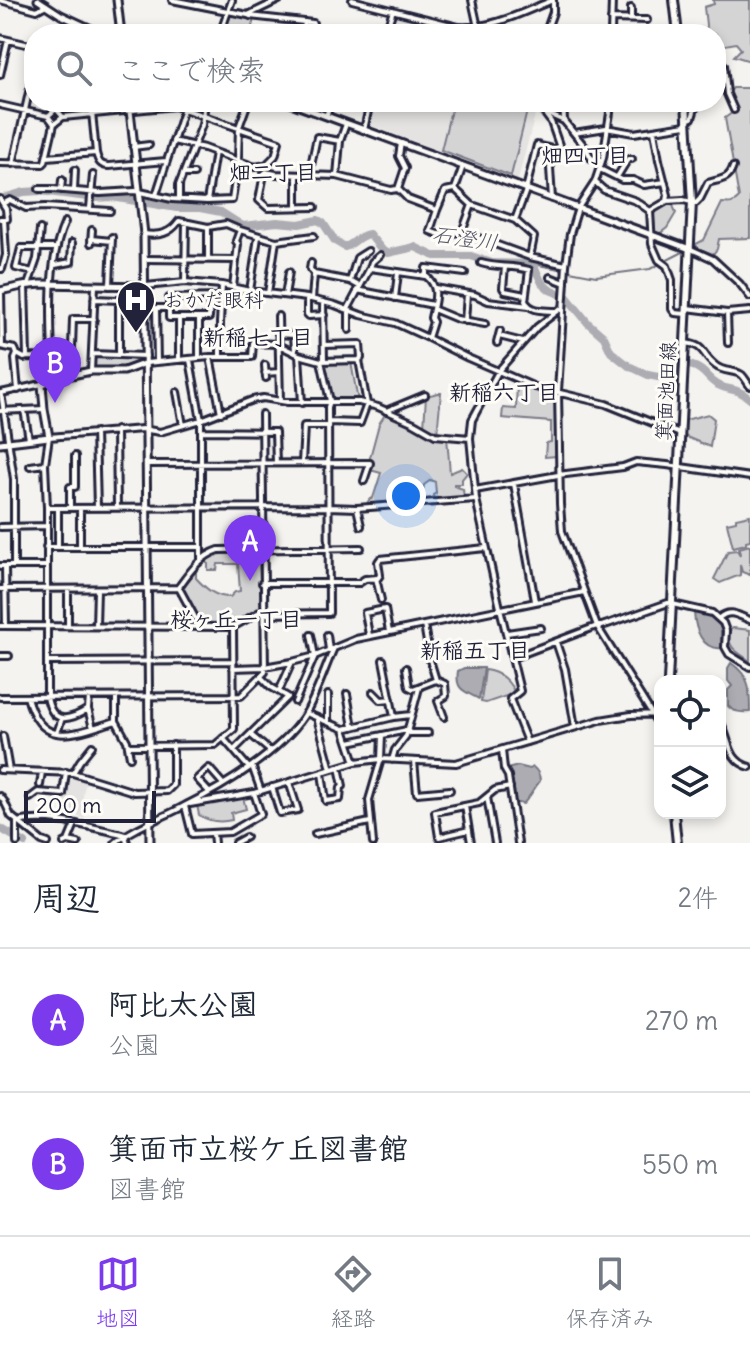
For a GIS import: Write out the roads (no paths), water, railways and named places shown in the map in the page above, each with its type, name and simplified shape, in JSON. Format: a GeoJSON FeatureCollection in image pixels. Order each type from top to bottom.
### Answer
{"type":"FeatureCollection","features":[{"type":"Feature","properties":{"kind":"main road"},"geometry":{"type":"LineString","coordinates":[[674,0],[677,24]]}},
{"type":"Feature","properties":{"kind":"main road","name":"箕面池田線"},"geometry":{"type":"LineString","coordinates":[[668,675],[692,202],[686,112]]}},
{"type":"Feature","properties":{"kind":"main road"},"geometry":{"type":"LineString","coordinates":[[675,819],[677,843]]}},
{"type":"Feature","properties":{"kind":"street"},"geometry":{"type":"LineString","coordinates":[[0,0],[19,2],[37,10],[46,5]]}},
{"type":"Feature","properties":{"kind":"street"},"geometry":{"type":"LineString","coordinates":[[38,0],[80,24]]}},
{"type":"Feature","properties":{"kind":"street"},"geometry":{"type":"LineString","coordinates":[[117,0],[120,24]]}},
{"type":"Feature","properties":{"kind":"street"},"geometry":{"type":"LineString","coordinates":[[172,0],[254,17],[313,23]]}},
{"type":"Feature","properties":{"kind":"street"},"geometry":{"type":"LineString","coordinates":[[224,24],[232,0]]}},
{"type":"Feature","properties":{"kind":"street"},"geometry":{"type":"LineString","coordinates":[[248,15],[279,0]]}},
{"type":"Feature","properties":{"kind":"street"},"geometry":{"type":"LineString","coordinates":[[352,0],[447,24]]}},
{"type":"Feature","properties":{"kind":"street"},"geometry":{"type":"LineString","coordinates":[[472,0],[476,24]]}},
{"type":"Feature","properties":{"kind":"street"},"geometry":{"type":"LineString","coordinates":[[493,24],[541,2],[553,0],[549,24]]}},
{"type":"Feature","properties":{"kind":"street"},"geometry":{"type":"LineString","coordinates":[[611,24],[612,0]]}},
{"type":"Feature","properties":{"kind":"street"},"geometry":{"type":"LineString","coordinates":[[631,8],[631,19]]}},
{"type":"Feature","properties":{"kind":"street"},"geometry":{"type":"LineString","coordinates":[[388,24],[393,10]]}},
{"type":"Feature","properties":{"kind":"street"},"geometry":{"type":"LineString","coordinates":[[611,19],[647,20]]}},
{"type":"Feature","properties":{"kind":"street"},"geometry":{"type":"LineString","coordinates":[[0,38],[24,44]]}},
{"type":"Feature","properties":{"kind":"street"},"geometry":{"type":"LineString","coordinates":[[0,72],[8,40]]}},
{"type":"Feature","properties":{"kind":"street"},"geometry":{"type":"LineString","coordinates":[[726,84],[734,110]]}},
{"type":"Feature","properties":{"kind":"street"},"geometry":{"type":"LineString","coordinates":[[0,105],[24,111]]}},
{"type":"Feature","properties":{"kind":"street"},"geometry":{"type":"LineString","coordinates":[[13,164],[25,112]]}},
{"type":"Feature","properties":{"kind":"street"},"geometry":{"type":"LineString","coordinates":[[30,112],[48,116],[54,124]]}},
{"type":"Feature","properties":{"kind":"street"},"geometry":{"type":"LineString","coordinates":[[48,116],[53,112]]}},
{"type":"Feature","properties":{"kind":"street"},"geometry":{"type":"LineString","coordinates":[[59,112],[63,117]]}},
{"type":"Feature","properties":{"kind":"street"},"geometry":{"type":"LineString","coordinates":[[0,163],[43,164],[54,124],[63,117],[111,112]]}},
{"type":"Feature","properties":{"kind":"street"},"geometry":{"type":"LineString","coordinates":[[130,112],[145,259],[150,843]]}},
{"type":"Feature","properties":{"kind":"street"},"geometry":{"type":"LineString","coordinates":[[156,195],[183,112]]}},
{"type":"Feature","properties":{"kind":"street"},"geometry":{"type":"LineString","coordinates":[[173,141],[255,167],[266,165],[275,156],[279,142],[195,112]]}},
{"type":"Feature","properties":{"kind":"street"},"geometry":{"type":"LineString","coordinates":[[179,199],[179,185],[204,112]]}},
{"type":"Feature","properties":{"kind":"street"},"geometry":{"type":"LineString","coordinates":[[39,189],[139,193],[207,201],[232,200],[239,127],[244,112]]}},
{"type":"Feature","properties":{"kind":"street"},"geometry":{"type":"LineString","coordinates":[[315,112],[690,249],[713,259],[750,297]]}},
{"type":"Feature","properties":{"kind":"street"},"geometry":{"type":"LineString","coordinates":[[326,116],[327,112]]}},
{"type":"Feature","properties":{"kind":"street"},"geometry":{"type":"LineString","coordinates":[[364,130],[368,112]]}},
{"type":"Feature","properties":{"kind":"street"},"geometry":{"type":"LineString","coordinates":[[564,112],[564,121]]}},
{"type":"Feature","properties":{"kind":"street"},"geometry":{"type":"LineString","coordinates":[[609,112],[600,169],[578,208],[570,234],[560,310],[558,475],[562,531],[597,626],[653,716]]}},
{"type":"Feature","properties":{"kind":"street"},"geometry":{"type":"LineString","coordinates":[[574,133],[590,129],[634,133],[654,131],[687,122],[694,112]]}},
{"type":"Feature","properties":{"kind":"street"},"geometry":{"type":"LineString","coordinates":[[546,113],[564,121],[591,158],[602,161]]}},
{"type":"Feature","properties":{"kind":"street"},"geometry":{"type":"LineString","coordinates":[[546,113],[559,145],[550,168],[552,199]]}},
{"type":"Feature","properties":{"kind":"street"},"geometry":{"type":"LineString","coordinates":[[92,114],[96,153],[98,161],[104,166],[166,161]]}},
{"type":"Feature","properties":{"kind":"street"},"geometry":{"type":"LineString","coordinates":[[337,176],[340,141],[346,124]]}},
{"type":"Feature","properties":{"kind":"street"},"geometry":{"type":"LineString","coordinates":[[654,131],[667,201]]}},
{"type":"Feature","properties":{"kind":"street"},"geometry":{"type":"LineString","coordinates":[[309,175],[317,137],[340,141]]}},
{"type":"Feature","properties":{"kind":"street"},"geometry":{"type":"LineString","coordinates":[[398,189],[405,168],[399,156],[401,143]]}},
{"type":"Feature","properties":{"kind":"street"},"geometry":{"type":"LineString","coordinates":[[133,147],[149,145]]}},
{"type":"Feature","properties":{"kind":"street"},"geometry":{"type":"LineString","coordinates":[[515,220],[537,145],[557,151]]}},
{"type":"Feature","properties":{"kind":"street"},"geometry":{"type":"LineString","coordinates":[[207,201],[215,152]]}},
{"type":"Feature","properties":{"kind":"street"},"geometry":{"type":"LineString","coordinates":[[47,157],[96,153]]}},
{"type":"Feature","properties":{"kind":"street"},"geometry":{"type":"LineString","coordinates":[[617,177],[628,159],[632,159]]}},
{"type":"Feature","properties":{"kind":"street"},"geometry":{"type":"LineString","coordinates":[[455,189],[463,166]]}},
{"type":"Feature","properties":{"kind":"street"},"geometry":{"type":"LineString","coordinates":[[650,211],[667,201],[696,203],[708,183],[724,179],[731,174],[733,167]]}},
{"type":"Feature","properties":{"kind":"street"},"geometry":{"type":"LineString","coordinates":[[600,169],[622,180],[633,180],[644,185],[665,182]]}},
{"type":"Feature","properties":{"kind":"street"},"geometry":{"type":"LineString","coordinates":[[74,191],[75,170]]}},
{"type":"Feature","properties":{"kind":"street"},"geometry":{"type":"LineString","coordinates":[[315,207],[268,208],[259,200],[266,172],[337,176],[391,190],[398,189]]}},
{"type":"Feature","properties":{"kind":"street"},"geometry":{"type":"LineString","coordinates":[[183,174],[194,174]]}},
{"type":"Feature","properties":{"kind":"street"},"geometry":{"type":"LineString","coordinates":[[89,209],[93,175]]}},
{"type":"Feature","properties":{"kind":"street"},"geometry":{"type":"LineString","coordinates":[[297,175],[297,207]]}},
{"type":"Feature","properties":{"kind":"street"},"geometry":{"type":"LineString","coordinates":[[61,190],[62,180]]}},
{"type":"Feature","properties":{"kind":"street"},"geometry":{"type":"LineString","coordinates":[[595,182],[604,190],[636,201],[650,211],[652,244],[659,260],[667,266],[672,280],[672,309],[675,313],[750,311]]}},
{"type":"Feature","properties":{"kind":"street"},"geometry":{"type":"LineString","coordinates":[[398,189],[408,199],[437,210]]}},
{"type":"Feature","properties":{"kind":"street"},"geometry":{"type":"LineString","coordinates":[[455,189],[472,205],[515,220],[534,237],[530,257]]}},
{"type":"Feature","properties":{"kind":"street"},"geometry":{"type":"LineString","coordinates":[[455,189],[445,191],[430,231],[438,234],[462,232],[566,268]]}},
{"type":"Feature","properties":{"kind":"street"},"geometry":{"type":"LineString","coordinates":[[0,269],[6,255],[2,219],[7,219],[2,201],[10,200],[26,208],[110,211]]}},
{"type":"Feature","properties":{"kind":"street"},"geometry":{"type":"LineString","coordinates":[[462,232],[472,205]]}},
{"type":"Feature","properties":{"kind":"street"},"geometry":{"type":"LineString","coordinates":[[144,234],[169,232],[179,221],[208,227],[226,224],[276,241],[314,236]]}},
{"type":"Feature","properties":{"kind":"street"},"geometry":{"type":"LineString","coordinates":[[52,358],[51,284],[60,233],[65,222]]}},
{"type":"Feature","properties":{"kind":"street"},"geometry":{"type":"LineString","coordinates":[[185,282],[186,222]]}},
{"type":"Feature","properties":{"kind":"street"},"geometry":{"type":"LineString","coordinates":[[208,227],[208,259]]}},
{"type":"Feature","properties":{"kind":"street"},"geometry":{"type":"LineString","coordinates":[[27,357],[26,285],[37,259],[40,229]]}},
{"type":"Feature","properties":{"kind":"street"},"geometry":{"type":"LineString","coordinates":[[92,230],[91,241],[112,239],[110,286]]}},
{"type":"Feature","properties":{"kind":"street"},"geometry":{"type":"LineString","coordinates":[[233,287],[236,241],[240,230]]}},
{"type":"Feature","properties":{"kind":"street"},"geometry":{"type":"LineString","coordinates":[[250,291],[258,237]]}},
{"type":"Feature","properties":{"kind":"street"},"geometry":{"type":"LineString","coordinates":[[268,293],[276,241]]}},
{"type":"Feature","properties":{"kind":"street"},"geometry":{"type":"LineString","coordinates":[[55,265],[71,262],[72,243]]}},
{"type":"Feature","properties":{"kind":"street"},"geometry":{"type":"LineString","coordinates":[[33,272],[16,268],[21,248],[57,248]]}},
{"type":"Feature","properties":{"kind":"street"},"geometry":{"type":"LineString","coordinates":[[350,281],[357,258],[368,251]]}},
{"type":"Feature","properties":{"kind":"street"},"geometry":{"type":"LineString","coordinates":[[349,330],[348,309],[372,262],[380,255]]}},
{"type":"Feature","properties":{"kind":"street"},"geometry":{"type":"LineString","coordinates":[[145,259],[236,260]]}},
{"type":"Feature","properties":{"kind":"street"},"geometry":{"type":"LineString","coordinates":[[311,263],[310,269],[314,274],[350,281],[358,288],[433,307],[465,321],[485,324]]}},
{"type":"Feature","properties":{"kind":"street"},"geometry":{"type":"LineString","coordinates":[[481,263],[529,270],[525,301],[535,310],[560,310]]}},
{"type":"Feature","properties":{"kind":"street"},"geometry":{"type":"LineString","coordinates":[[505,267],[505,291],[525,295]]}},
{"type":"Feature","properties":{"kind":"street"},"geometry":{"type":"LineString","coordinates":[[370,268],[431,279],[436,297],[428,338]]}},
{"type":"Feature","properties":{"kind":"street"},"geometry":{"type":"LineString","coordinates":[[426,276],[426,268],[465,273]]}},
{"type":"Feature","properties":{"kind":"street"},"geometry":{"type":"LineString","coordinates":[[285,295],[289,272]]}},
{"type":"Feature","properties":{"kind":"street"},"geometry":{"type":"LineString","coordinates":[[395,298],[398,273]]}},
{"type":"Feature","properties":{"kind":"street"},"geometry":{"type":"LineString","coordinates":[[314,274],[307,314],[324,315]]}},
{"type":"Feature","properties":{"kind":"street"},"geometry":{"type":"LineString","coordinates":[[550,277],[565,283]]}},
{"type":"Feature","properties":{"kind":"street"},"geometry":{"type":"LineString","coordinates":[[69,376],[52,358],[24,358],[15,349],[1,346],[0,291],[26,285],[145,286],[185,282],[309,299],[395,323],[535,387],[606,404],[680,434]]}},
{"type":"Feature","properties":{"kind":"street"},"geometry":{"type":"LineString","coordinates":[[220,357],[222,285]]}},
{"type":"Feature","properties":{"kind":"street"},"geometry":{"type":"LineString","coordinates":[[91,371],[95,286]]}},
{"type":"Feature","properties":{"kind":"street"},"geometry":{"type":"LineString","coordinates":[[435,288],[475,295],[488,301],[529,306]]}},
{"type":"Feature","properties":{"kind":"street"},"geometry":{"type":"LineString","coordinates":[[465,321],[467,294]]}},
{"type":"Feature","properties":{"kind":"street"},"geometry":{"type":"LineString","coordinates":[[210,297],[209,318],[169,318],[169,298],[210,297],[221,297]]}},
{"type":"Feature","properties":{"kind":"street"},"geometry":{"type":"LineString","coordinates":[[94,299],[119,300],[145,317]]}},
{"type":"Feature","properties":{"kind":"street"},"geometry":{"type":"LineString","coordinates":[[119,300],[119,355]]}},
{"type":"Feature","properties":{"kind":"street"},"geometry":{"type":"LineString","coordinates":[[46,566],[2,566],[3,626],[233,627],[263,612],[329,613],[330,401],[322,361],[323,302]]}},
{"type":"Feature","properties":{"kind":"street"},"geometry":{"type":"LineString","coordinates":[[145,308],[169,308]]}},
{"type":"Feature","properties":{"kind":"street"},"geometry":{"type":"LineString","coordinates":[[156,308],[157,362]]}},
{"type":"Feature","properties":{"kind":"street"},"geometry":{"type":"LineString","coordinates":[[527,742],[510,699],[520,691],[476,499],[470,438],[472,420],[499,370],[537,327],[560,310]]}},
{"type":"Feature","properties":{"kind":"street"},"geometry":{"type":"LineString","coordinates":[[727,313],[728,343]]}},
{"type":"Feature","properties":{"kind":"street"},"geometry":{"type":"LineString","coordinates":[[278,316],[280,401]]}},
{"type":"Feature","properties":{"kind":"street"},"geometry":{"type":"LineString","coordinates":[[179,318],[179,360]]}},
{"type":"Feature","properties":{"kind":"street"},"geometry":{"type":"LineString","coordinates":[[199,318],[199,358]]}},
{"type":"Feature","properties":{"kind":"street"},"geometry":{"type":"LineString","coordinates":[[69,376],[73,319],[94,319]]}},
{"type":"Feature","properties":{"kind":"street"},"geometry":{"type":"LineString","coordinates":[[497,343],[499,333],[524,342]]}},
{"type":"Feature","properties":{"kind":"street"},"geometry":{"type":"LineString","coordinates":[[278,334],[294,335],[302,403]]}},
{"type":"Feature","properties":{"kind":"street"},"geometry":{"type":"LineString","coordinates":[[92,354],[157,362],[252,357],[253,343],[277,344],[322,361],[359,360]]}},
{"type":"Feature","properties":{"kind":"street"},"geometry":{"type":"LineString","coordinates":[[685,343],[701,347],[718,368],[741,374],[750,386]]}},
{"type":"Feature","properties":{"kind":"street"},"geometry":{"type":"LineString","coordinates":[[302,463],[304,426],[360,423],[367,404],[359,360],[360,344],[324,345]]}},
{"type":"Feature","properties":{"kind":"street"},"geometry":{"type":"LineString","coordinates":[[17,354],[18,390]]}},
{"type":"Feature","properties":{"kind":"street"},"geometry":{"type":"LineString","coordinates":[[210,357],[221,413]]}},
{"type":"Feature","properties":{"kind":"street"},"geometry":{"type":"LineString","coordinates":[[14,566],[14,479],[1,393],[91,371],[124,371],[146,359]]}},
{"type":"Feature","properties":{"kind":"street"},"geometry":{"type":"LineString","coordinates":[[190,359],[201,420],[201,560]]}},
{"type":"Feature","properties":{"kind":"street"},"geometry":{"type":"LineString","coordinates":[[265,365],[266,376],[279,372]]}},
{"type":"Feature","properties":{"kind":"street"},"geometry":{"type":"LineString","coordinates":[[42,384],[49,437],[45,464],[47,697],[54,714],[62,718],[73,718],[88,709]]}},
{"type":"Feature","properties":{"kind":"street"},"geometry":{"type":"LineString","coordinates":[[177,392],[176,402],[183,425]]}},
{"type":"Feature","properties":{"kind":"street"},"geometry":{"type":"LineString","coordinates":[[386,411],[425,395]]}},
{"type":"Feature","properties":{"kind":"street"},"geometry":{"type":"LineString","coordinates":[[0,443],[116,430],[160,432],[252,400],[271,398],[302,403],[359,402],[414,423],[435,435],[470,438]]}},
{"type":"Feature","properties":{"kind":"street"},"geometry":{"type":"LineString","coordinates":[[2,411],[44,409]]}},
{"type":"Feature","properties":{"kind":"street"},"geometry":{"type":"LineString","coordinates":[[24,410],[29,439]]}},
{"type":"Feature","properties":{"kind":"street"},"geometry":{"type":"LineString","coordinates":[[0,697],[241,696],[261,677],[265,672],[262,414]]}},
{"type":"Feature","properties":{"kind":"street"},"geometry":{"type":"LineString","coordinates":[[116,430],[117,508]]}},
{"type":"Feature","properties":{"kind":"street"},"geometry":{"type":"LineString","coordinates":[[201,431],[275,432],[276,463]]}},
{"type":"Feature","properties":{"kind":"street"},"geometry":{"type":"LineString","coordinates":[[95,432],[97,508]]}},
{"type":"Feature","properties":{"kind":"street"},"geometry":{"type":"LineString","coordinates":[[70,508],[70,487],[75,487],[75,456]]}},
{"type":"Feature","properties":{"kind":"street"},"geometry":{"type":"LineString","coordinates":[[475,490],[623,467],[636,462],[750,477]]}},
{"type":"Feature","properties":{"kind":"street"},"geometry":{"type":"LineString","coordinates":[[147,464],[370,463],[364,481]]}},
{"type":"Feature","properties":{"kind":"street"},"geometry":{"type":"LineString","coordinates":[[30,466],[45,464]]}},
{"type":"Feature","properties":{"kind":"street"},"geometry":{"type":"LineString","coordinates":[[514,484],[535,601]]}},
{"type":"Feature","properties":{"kind":"street"},"geometry":{"type":"LineString","coordinates":[[47,508],[357,508],[476,499]]}},
{"type":"Feature","properties":{"kind":"street"},"geometry":{"type":"LineString","coordinates":[[58,508],[58,547]]}},
{"type":"Feature","properties":{"kind":"street"},"geometry":{"type":"LineString","coordinates":[[80,508],[80,547]]}},
{"type":"Feature","properties":{"kind":"street"},"geometry":{"type":"LineString","coordinates":[[357,508],[361,526]]}},
{"type":"Feature","properties":{"kind":"street"},"geometry":{"type":"LineString","coordinates":[[0,527],[47,526]]}},
{"type":"Feature","properties":{"kind":"street"},"geometry":{"type":"LineString","coordinates":[[46,547],[201,547]]}},
{"type":"Feature","properties":{"kind":"street"},"geometry":{"type":"LineString","coordinates":[[179,588],[201,560],[219,550],[361,548]]}},
{"type":"Feature","properties":{"kind":"street"},"geometry":{"type":"LineString","coordinates":[[262,583],[359,583],[380,575],[380,559],[486,548]]}},
{"type":"Feature","properties":{"kind":"street"},"geometry":{"type":"LineString","coordinates":[[376,578],[381,600]]}},
{"type":"Feature","properties":{"kind":"street"},"geometry":{"type":"LineString","coordinates":[[3,589],[179,588]]}},
{"type":"Feature","properties":{"kind":"street"},"geometry":{"type":"LineString","coordinates":[[179,588],[199,626]]}},
{"type":"Feature","properties":{"kind":"street"},"geometry":{"type":"LineString","coordinates":[[68,589],[68,626]]}},
{"type":"Feature","properties":{"kind":"street"},"geometry":{"type":"LineString","coordinates":[[96,626],[97,589]]}},
{"type":"Feature","properties":{"kind":"street"},"geometry":{"type":"LineString","coordinates":[[233,668],[292,662],[356,639],[584,592]]}},
{"type":"Feature","properties":{"kind":"street"},"geometry":{"type":"LineString","coordinates":[[512,658],[597,626],[671,603],[712,613],[719,618],[726,631],[724,641],[729,654],[750,667]]}},
{"type":"Feature","properties":{"kind":"street"},"geometry":{"type":"LineString","coordinates":[[370,636],[365,613],[385,609],[389,632]]}},
{"type":"Feature","properties":{"kind":"street"},"geometry":{"type":"LineString","coordinates":[[719,618],[731,612],[750,620]]}},
{"type":"Feature","properties":{"kind":"street"},"geometry":{"type":"LineString","coordinates":[[424,624],[436,680]]}},
{"type":"Feature","properties":{"kind":"street"},"geometry":{"type":"LineString","coordinates":[[128,746],[215,745],[234,729],[233,627]]}},
{"type":"Feature","properties":{"kind":"street"},"geometry":{"type":"LineString","coordinates":[[507,633],[541,628]]}},
{"type":"Feature","properties":{"kind":"street"},"geometry":{"type":"LineString","coordinates":[[261,677],[295,702],[315,656],[311,635]]}},
{"type":"Feature","properties":{"kind":"street"},"geometry":{"type":"LineString","coordinates":[[115,843],[250,767],[291,731],[306,713],[332,649],[327,635]]}},
{"type":"Feature","properties":{"kind":"street"},"geometry":{"type":"LineString","coordinates":[[556,642],[565,669],[575,727]]}},
{"type":"Feature","properties":{"kind":"street"},"geometry":{"type":"LineString","coordinates":[[0,656],[9,656]]}},
{"type":"Feature","properties":{"kind":"street"},"geometry":{"type":"LineString","coordinates":[[383,660],[394,717]]}},
{"type":"Feature","properties":{"kind":"street"},"geometry":{"type":"LineString","coordinates":[[48,662],[233,661]]}},
{"type":"Feature","properties":{"kind":"street"},"geometry":{"type":"LineString","coordinates":[[279,691],[292,662]]}},
{"type":"Feature","properties":{"kind":"street"},"geometry":{"type":"LineString","coordinates":[[406,668],[409,687],[413,689],[436,680],[445,684],[446,696],[438,701],[444,717]]}},
{"type":"Feature","properties":{"kind":"street"},"geometry":{"type":"LineString","coordinates":[[392,760],[407,730],[419,688]]}},
{"type":"Feature","properties":{"kind":"street"},"geometry":{"type":"LineString","coordinates":[[373,692],[381,700],[391,699]]}},
{"type":"Feature","properties":{"kind":"street"},"geometry":{"type":"LineString","coordinates":[[347,694],[353,727]]}},
{"type":"Feature","properties":{"kind":"street"},"geometry":{"type":"LineString","coordinates":[[328,695],[328,722]]}},
{"type":"Feature","properties":{"kind":"street"},"geometry":{"type":"LineString","coordinates":[[27,697],[43,729],[57,733],[73,733],[116,721]]}},
{"type":"Feature","properties":{"kind":"street"},"geometry":{"type":"LineString","coordinates":[[89,697],[88,709],[93,728]]}},
{"type":"Feature","properties":{"kind":"street"},"geometry":{"type":"LineString","coordinates":[[116,697],[116,721],[130,757]]}},
{"type":"Feature","properties":{"kind":"street"},"geometry":{"type":"LineString","coordinates":[[234,750],[288,697]]}},
{"type":"Feature","properties":{"kind":"street"},"geometry":{"type":"LineString","coordinates":[[306,713],[344,729],[411,715]]}},
{"type":"Feature","properties":{"kind":"street"},"geometry":{"type":"LineString","coordinates":[[187,805],[254,793],[355,762],[381,759],[456,763],[600,720],[631,715],[653,716]]}},
{"type":"Feature","properties":{"kind":"street"},"geometry":{"type":"LineString","coordinates":[[57,733],[62,718]]}},
{"type":"Feature","properties":{"kind":"street"},"geometry":{"type":"LineString","coordinates":[[317,718],[331,769]]}},
{"type":"Feature","properties":{"kind":"street"},"geometry":{"type":"LineString","coordinates":[[344,729],[355,762]]}},
{"type":"Feature","properties":{"kind":"street"},"geometry":{"type":"LineString","coordinates":[[349,742],[407,730],[410,733],[428,733]]}},
{"type":"Feature","properties":{"kind":"street"},"geometry":{"type":"LineString","coordinates":[[251,735],[270,751]]}},
{"type":"Feature","properties":{"kind":"street"},"geometry":{"type":"LineString","coordinates":[[373,843],[369,800],[381,759],[382,735]]}},
{"type":"Feature","properties":{"kind":"street"},"geometry":{"type":"LineString","coordinates":[[3,736],[9,770]]}},
{"type":"Feature","properties":{"kind":"street"},"geometry":{"type":"LineString","coordinates":[[223,738],[250,767],[261,791]]}},
{"type":"Feature","properties":{"kind":"street"},"geometry":{"type":"LineString","coordinates":[[726,738],[729,750],[739,763],[750,767]]}},
{"type":"Feature","properties":{"kind":"street"},"geometry":{"type":"LineString","coordinates":[[0,770],[66,772],[134,792],[167,791],[173,785],[173,745]]}},
{"type":"Feature","properties":{"kind":"street"},"geometry":{"type":"LineString","coordinates":[[73,773],[92,746]]}},
{"type":"Feature","properties":{"kind":"street"},"geometry":{"type":"LineString","coordinates":[[502,750],[518,843]]}},
{"type":"Feature","properties":{"kind":"street"},"geometry":{"type":"LineString","coordinates":[[414,761],[417,793],[450,790]]}},
{"type":"Feature","properties":{"kind":"street"},"geometry":{"type":"LineString","coordinates":[[322,772],[326,801],[340,799],[343,786],[339,767]]}},
{"type":"Feature","properties":{"kind":"street"},"geometry":{"type":"LineString","coordinates":[[209,792],[197,779],[209,768],[223,784]]}},
{"type":"Feature","properties":{"kind":"street"},"geometry":{"type":"LineString","coordinates":[[40,785],[42,772]]}},
{"type":"Feature","properties":{"kind":"street"},"geometry":{"type":"LineString","coordinates":[[30,798],[38,792],[63,794],[66,772]]}},
{"type":"Feature","properties":{"kind":"street"},"geometry":{"type":"LineString","coordinates":[[272,787],[280,813],[298,810],[289,782]]}},
{"type":"Feature","properties":{"kind":"street"},"geometry":{"type":"LineString","coordinates":[[469,830],[439,837],[435,812],[479,803],[495,790],[510,787]]}},
{"type":"Feature","properties":{"kind":"street"},"geometry":{"type":"LineString","coordinates":[[187,805],[192,834],[230,832],[261,814],[254,793]]}},
{"type":"Feature","properties":{"kind":"street"},"geometry":{"type":"LineString","coordinates":[[0,796],[17,824],[48,843]]}},
{"type":"Feature","properties":{"kind":"street"},"geometry":{"type":"LineString","coordinates":[[487,797],[495,843]]}},
{"type":"Feature","properties":{"kind":"street"},"geometry":{"type":"LineString","coordinates":[[465,806],[471,843]]}},
{"type":"Feature","properties":{"kind":"street"},"geometry":{"type":"LineString","coordinates":[[17,824],[28,820],[75,824],[125,835]]}},
{"type":"Feature","properties":{"kind":"street"},"geometry":{"type":"LineString","coordinates":[[315,834],[370,822]]}},
{"type":"Feature","properties":{"kind":"street"},"geometry":{"type":"LineString","coordinates":[[17,824],[17,843]]}},
{"type":"Feature","properties":{"kind":"street"},"geometry":{"type":"LineString","coordinates":[[75,824],[66,842],[78,843]]}},
{"type":"Feature","properties":{"kind":"street"},"geometry":{"type":"LineString","coordinates":[[213,833],[214,843]]}},
{"type":"Feature","properties":{"kind":"street"},"geometry":{"type":"LineString","coordinates":[[125,835],[127,843]]}},
{"type":"Feature","properties":{"kind":"street"},"geometry":{"type":"LineString","coordinates":[[235,843],[246,837]]}},
{"type":"Feature","properties":{"kind":"waterway","name":"石澄川"},"geometry":{"type":"LineString","coordinates":[[0,199],[40,191],[112,197],[221,212],[243,226],[277,222],[299,224],[318,220],[335,241],[345,247],[369,234],[388,253],[415,247],[434,256],[471,256],[492,263],[533,264],[542,283],[567,297],[604,337],[611,352],[629,366],[658,377],[690,365],[700,369],[718,385],[740,392],[750,399]]}},
{"type":"Feature","properties":{"kind":"waterway"},"geometry":{"type":"LineString","coordinates":[[533,264],[596,276],[650,269],[683,252]]}},
{"type":"Feature","properties":{"kind":"waterway"},"geometry":{"type":"LineString","coordinates":[[0,828],[25,843]]}},
{"type":"Feature","properties":{"kind":"place","name":"おかだ眼科"},"geometry":{"type":"Point","coordinates":[136,334]}},
{"type":"Feature","properties":{"kind":"place","name":"箕面市立桜ケ丘図書館"},"geometry":{"type":"Point","coordinates":[55,403]}},
{"type":"Feature","properties":{"kind":"place","name":"阿比太公園"},"geometry":{"type":"Point","coordinates":[250,581]}},
{"type":"Feature","properties":{"kind":"district","name":"畑四丁目"},"geometry":{"type":"Point","coordinates":[585,155]}},
{"type":"Feature","properties":{"kind":"district","name":"畑二丁目"},"geometry":{"type":"Point","coordinates":[273,172]}},
{"type":"Feature","properties":{"kind":"district","name":"新稲七丁目"},"geometry":{"type":"Point","coordinates":[258,337]}},
{"type":"Feature","properties":{"kind":"district","name":"新稲六丁目"},"geometry":{"type":"Point","coordinates":[504,392]}},
{"type":"Feature","properties":{"kind":"district","name":"桜ヶ丘一丁目"},"geometry":{"type":"Point","coordinates":[236,619]}},
{"type":"Feature","properties":{"kind":"district","name":"新稲五丁目"},"geometry":{"type":"Point","coordinates":[475,650]}}]}
